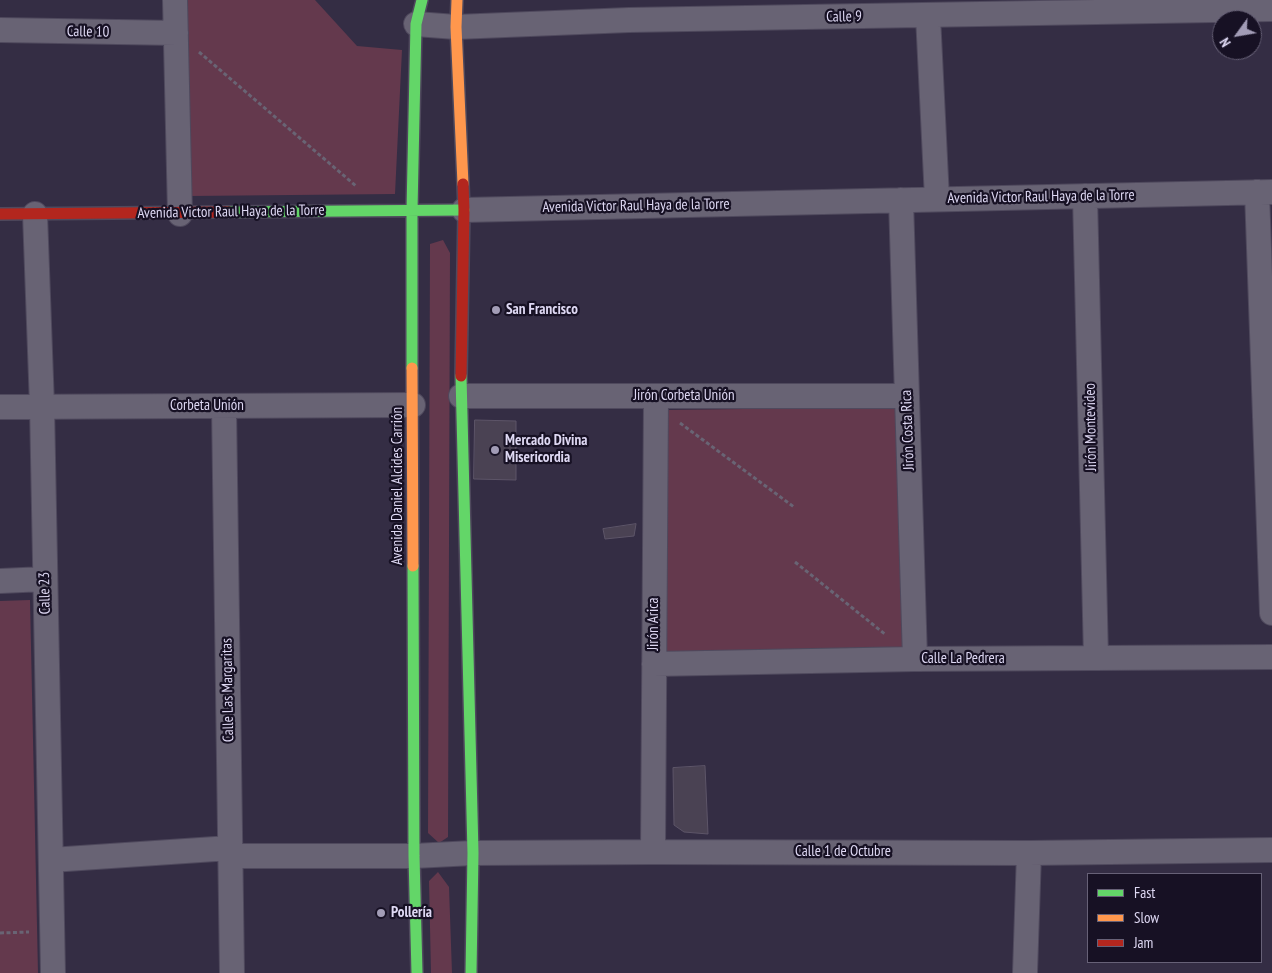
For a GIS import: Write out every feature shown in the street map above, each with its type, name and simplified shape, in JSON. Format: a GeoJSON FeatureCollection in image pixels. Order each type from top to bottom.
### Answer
{"type":"FeatureCollection","features":[{"type":"Feature","properties":{"kind":"street"},"geometry":{"type":"LineString","coordinates":[[175,0],[180,214]]}},
{"type":"Feature","properties":{"kind":"street","name":"Avenida Daniel Alcides Carrión"},"geometry":{"type":"LineString","coordinates":[[417,973],[414,856],[412,210],[416,24],[422,0]]}},
{"type":"Feature","properties":{"kind":"street"},"geometry":{"type":"LineString","coordinates":[[457,0],[456,27],[464,210],[461,396],[473,853],[471,973]]}},
{"type":"Feature","properties":{"kind":"street","name":"Calle 9"},"geometry":{"type":"LineString","coordinates":[[416,24],[456,27],[633,10],[826,8],[928,16],[1152,6],[1272,9]]}},
{"type":"Feature","properties":{"kind":"street"},"geometry":{"type":"LineString","coordinates":[[928,16],[937,199]]}},
{"type":"Feature","properties":{"kind":"street","name":"Calle 10"},"geometry":{"type":"LineString","coordinates":[[0,30],[176,33]]}},
{"type":"Feature","properties":{"kind":"street"},"geometry":{"type":"LineString","coordinates":[[1265,192],[1272,614]]}},
{"type":"Feature","properties":{"kind":"street","name":"Avenida Victor Raul Haya de la Torre"},"geometry":{"type":"LineString","coordinates":[[0,214],[180,214],[464,210],[1265,192]]}},
{"type":"Feature","properties":{"kind":"street","name":"Jirón Montevideo"},"geometry":{"type":"LineString","coordinates":[[1085,196],[1096,658]]}},
{"type":"Feature","properties":{"kind":"street","name":"Jirón Costa Rica"},"geometry":{"type":"LineString","coordinates":[[901,200],[915,659]]}},
{"type":"Feature","properties":{"kind":"street","name":"Calle 23"},"geometry":{"type":"LineString","coordinates":[[35,214],[42,406],[53,973]]}},
{"type":"Feature","properties":{"kind":"street","name":"Jirón Corbeta Unión"},"geometry":{"type":"LineString","coordinates":[[461,396],[907,396]]}},
{"type":"Feature","properties":{"kind":"street","name":"Jirón Arica"},"geometry":{"type":"LineString","coordinates":[[653,852],[656,396]]}},
{"type":"Feature","properties":{"kind":"street","name":"Corbeta Unión"},"geometry":{"type":"LineString","coordinates":[[0,407],[413,405]]}},
{"type":"Feature","properties":{"kind":"street","name":"Calle Las Margaritas"},"geometry":{"type":"LineString","coordinates":[[224,406],[232,973]]}},
{"type":"Feature","properties":{"kind":"street"},"geometry":{"type":"LineString","coordinates":[[0,581],[45,579]]}},
{"type":"Feature","properties":{"kind":"street","name":"Calle La Pedrera"},"geometry":{"type":"LineString","coordinates":[[654,664],[915,659],[1272,657]]}},
{"type":"Feature","properties":{"kind":"street","name":"Calle 1 de Octubre"},"geometry":{"type":"LineString","coordinates":[[51,860],[230,852],[414,856],[473,853],[1029,853],[1272,850]]}},
{"type":"Feature","properties":{"kind":"street"},"geometry":{"type":"LineString","coordinates":[[1025,973],[1029,853]]}},
{"type":"Feature","properties":{"kind":"path"},"geometry":{"type":"LineString","coordinates":[[176,33],[386,210]]}},
{"type":"Feature","properties":{"kind":"path"},"geometry":{"type":"LineString","coordinates":[[656,396],[672,418],[794,507]]}},
{"type":"Feature","properties":{"kind":"path"},"geometry":{"type":"LineString","coordinates":[[795,562],[887,637]]}},
{"type":"Feature","properties":{"kind":"path"},"geometry":{"type":"LineString","coordinates":[[0,933],[52,930]]}},
{"type":"Feature","properties":{"kind":"shaded area"},"geometry":{"type":"Polygon","coordinates":[[[185,0],[315,0],[357,46],[402,50],[395,194],[190,196],[185,0]]]}},
{"type":"Feature","properties":{"kind":"shaded area"},"geometry":{"type":"Polygon","coordinates":[[[443,240],[450,253],[448,837],[439,843],[428,833],[430,244],[443,240]]]}},
{"type":"Feature","properties":{"kind":"shaded area"},"geometry":{"type":"Polygon","coordinates":[[[897,407],[907,654],[666,657],[665,410],[897,407]]]}},
{"type":"Feature","properties":{"kind":"shaded area"},"geometry":{"type":"Polygon","coordinates":[[[30,600],[38,973],[0,973],[0,601],[30,600]]]}},
{"type":"Feature","properties":{"kind":"shaded area"},"geometry":{"type":"Polygon","coordinates":[[[438,872],[449,887],[452,973],[431,973],[429,881],[438,872]]]}},
{"type":"Feature","properties":{"kind":"building","name":"Mercado Divina Misericordia"},"geometry":{"type":"Polygon","coordinates":[[[475,420],[516,421],[516,480],[474,479],[475,420]]]}},
{"type":"Feature","properties":{"kind":"building"},"geometry":{"type":"Polygon","coordinates":[[[636,524],[634,536],[605,539],[603,529],[636,524]]]}},
{"type":"Feature","properties":{"kind":"building"},"geometry":{"type":"Polygon","coordinates":[[[705,766],[708,834],[684,832],[674,825],[673,768],[705,766]]]}},
{"type":"Feature","properties":{"kind":"traffic: fast"},"geometry":{"type":"LineString","coordinates":[[412,368],[412,210],[416,24],[422,0]]}},
{"type":"Feature","properties":{"kind":"traffic: fast"},"geometry":{"type":"LineString","coordinates":[[229,212],[464,210]]}},
{"type":"Feature","properties":{"kind":"traffic: fast"},"geometry":{"type":"LineString","coordinates":[[461,376],[473,853],[471,973]]}},
{"type":"Feature","properties":{"kind":"traffic: fast"},"geometry":{"type":"LineString","coordinates":[[413,566],[414,856],[417,973]]}},
{"type":"Feature","properties":{"kind":"traffic: slow"},"geometry":{"type":"LineString","coordinates":[[457,0],[456,27],[463,184]]}},
{"type":"Feature","properties":{"kind":"traffic: slow"},"geometry":{"type":"LineString","coordinates":[[412,368],[413,566]]}},
{"type":"Feature","properties":{"kind":"traffic: jam"},"geometry":{"type":"LineString","coordinates":[[461,376],[463,184]]}},
{"type":"Feature","properties":{"kind":"traffic: jam"},"geometry":{"type":"LineString","coordinates":[[0,214],[229,212]]}},
{"type":"Feature","properties":{"kind":"place","name":"San Francisco"},"geometry":{"type":"Point","coordinates":[496,310]}},
{"type":"Feature","properties":{"kind":"place","name":"Mercado Divina Misericordia"},"geometry":{"type":"Point","coordinates":[495,450]}},
{"type":"Feature","properties":{"kind":"place","name":"Pollería"},"geometry":{"type":"Point","coordinates":[381,913]}}]}
